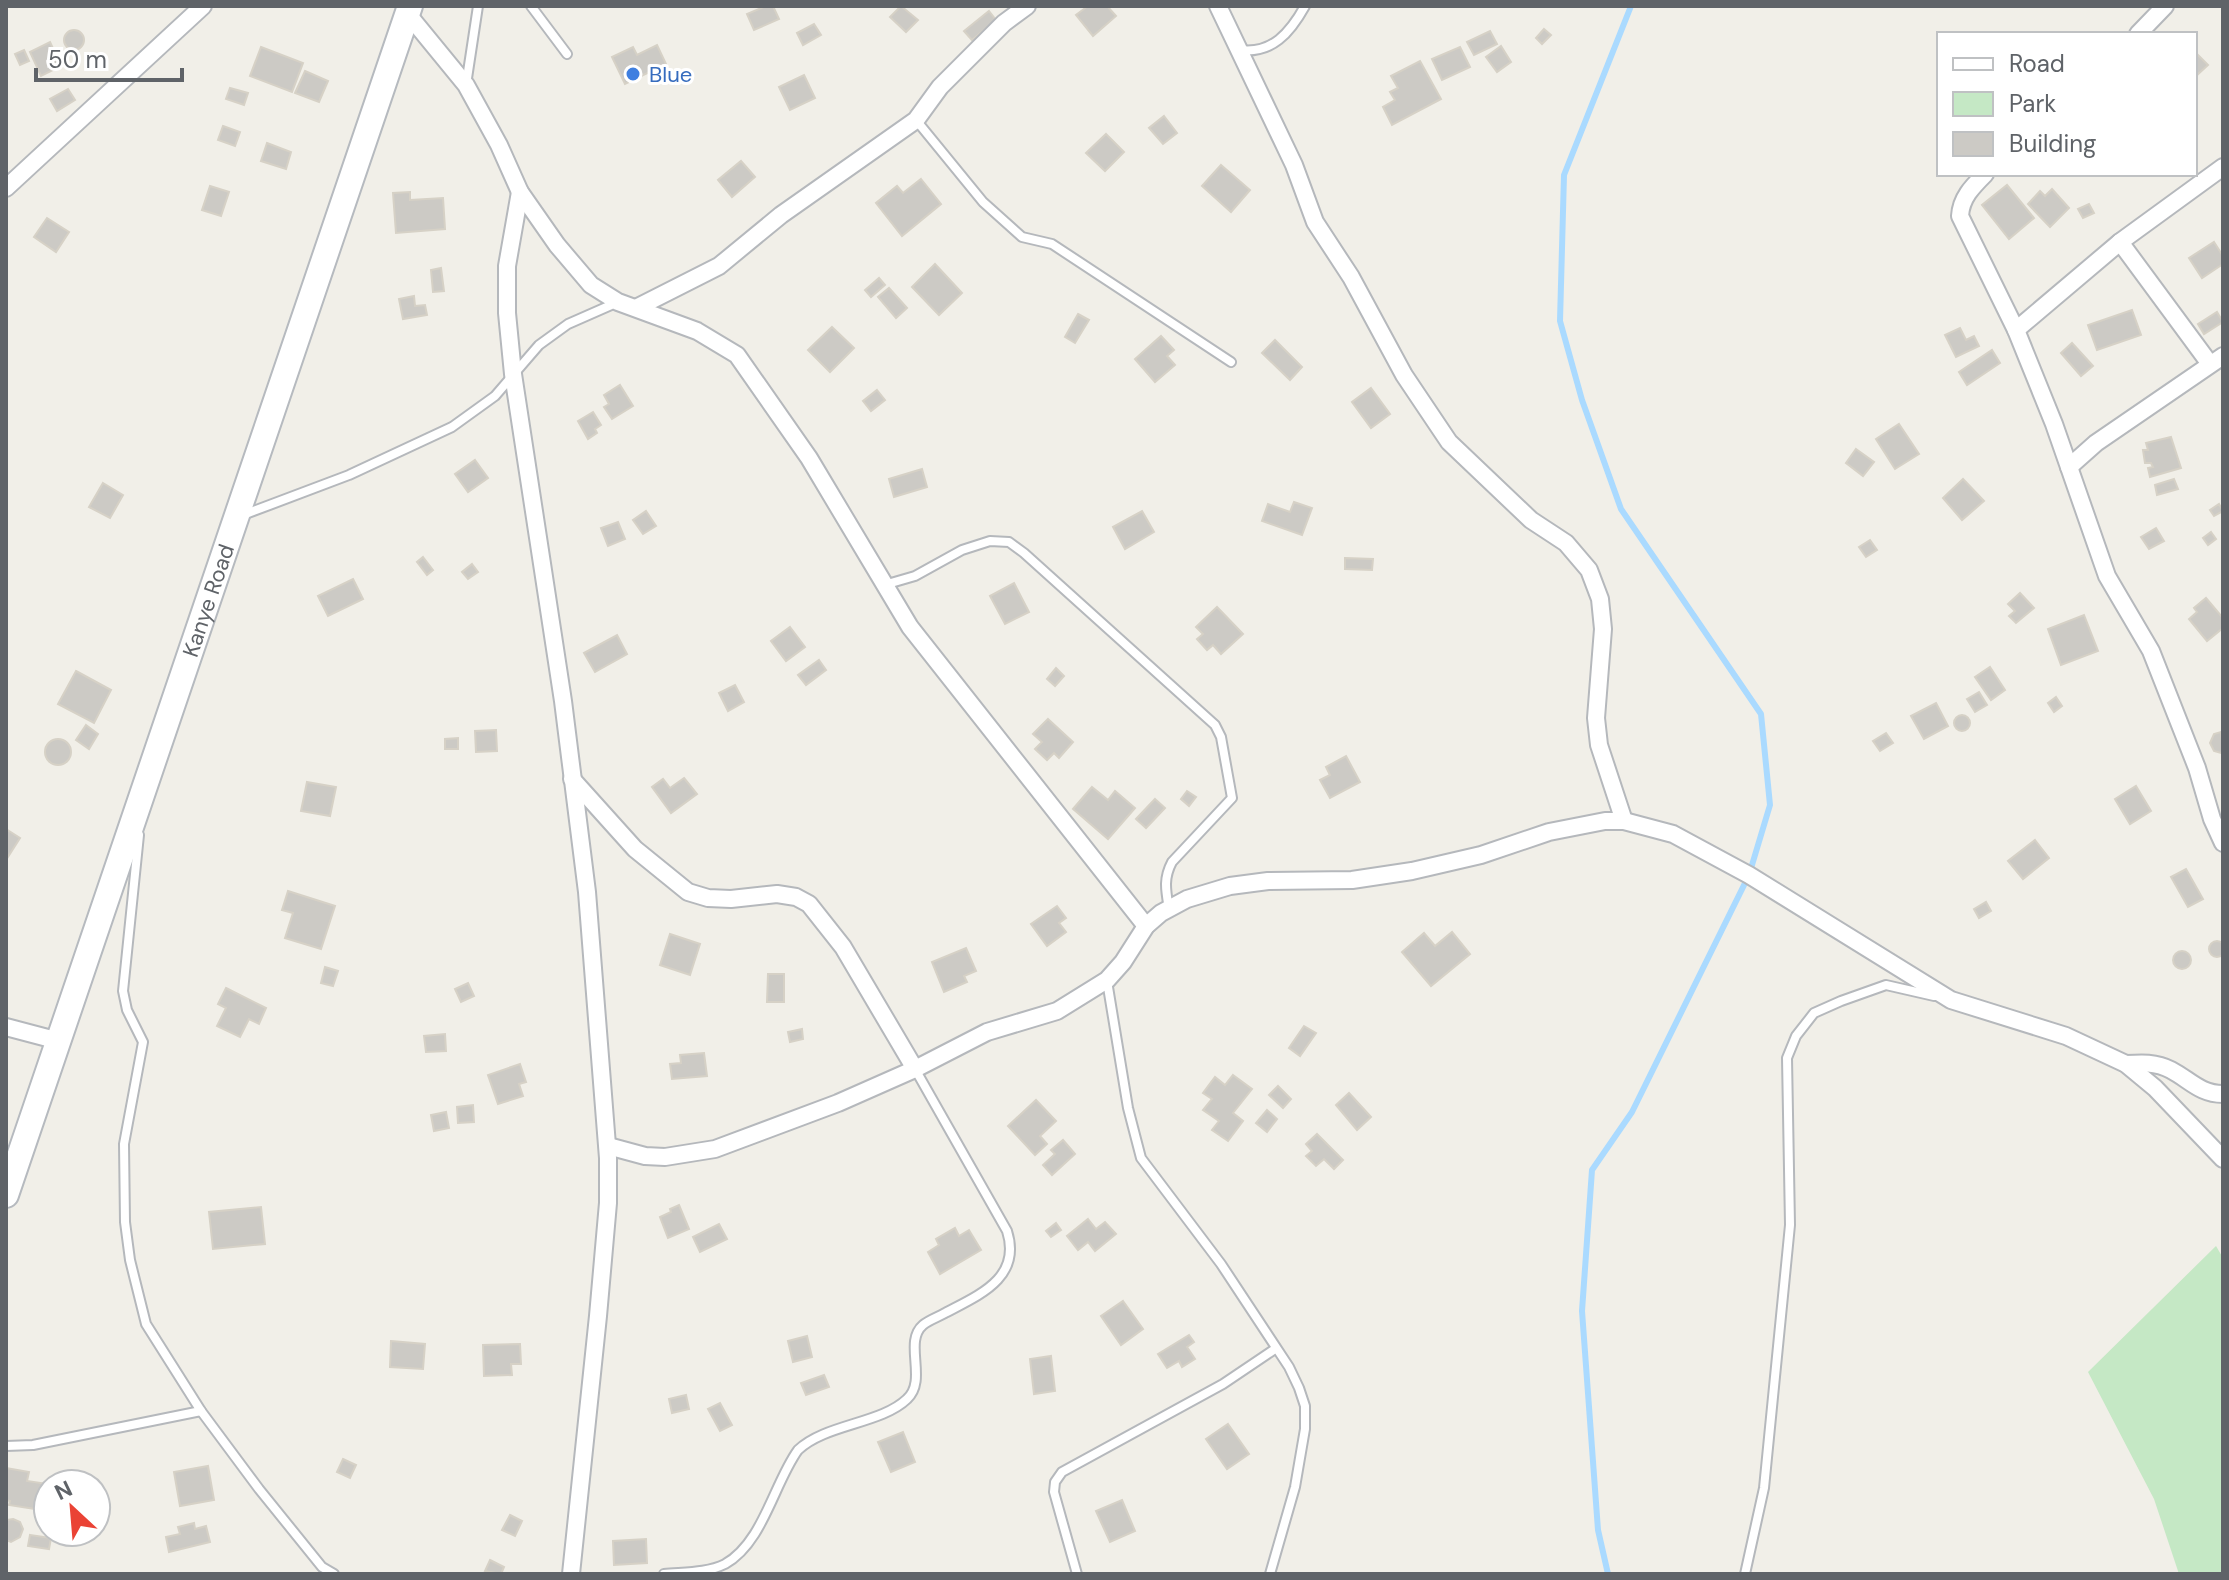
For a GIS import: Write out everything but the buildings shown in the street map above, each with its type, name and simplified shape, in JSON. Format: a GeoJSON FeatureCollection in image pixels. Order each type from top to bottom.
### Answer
{"type":"FeatureCollection","features":[{"type":"Feature","properties":{"kind":"main road","name":"Kanye Road"},"geometry":{"type":"LineString","coordinates":[[6,1195],[409,9]]}},
{"type":"Feature","properties":{"kind":"street"},"geometry":{"type":"LineString","coordinates":[[6,188],[203,6]]}},
{"type":"Feature","properties":{"kind":"street"},"geometry":{"type":"LineString","coordinates":[[638,307],[675,291],[719,266],[781,215],[916,120],[940,87],[1004,23],[1027,6]]}},
{"type":"Feature","properties":{"kind":"street"},"geometry":{"type":"LineString","coordinates":[[1218,6],[1294,165],[1315,222],[1351,277],[1404,375],[1449,442],[1531,520],[1566,543],[1589,570],[1600,599],[1603,629],[1596,718],[1599,745],[1624,821]]}},
{"type":"Feature","properties":{"kind":"street"},"geometry":{"type":"LineString","coordinates":[[2140,32],[2165,6]]}},
{"type":"Feature","properties":{"kind":"street"},"geometry":{"type":"LineString","coordinates":[[409,9],[466,85],[499,145],[520,192],[557,245],[591,285],[618,302],[697,331],[737,355],[809,458],[883,585],[928,652],[1146,926]]}},
{"type":"Feature","properties":{"kind":"street"},"geometry":{"type":"LineString","coordinates":[[2016,330],[2120,242],[2223,167]]}},
{"type":"Feature","properties":{"kind":"street"},"geometry":{"type":"LineString","coordinates":[[1983,176],[1960,205],[1960,216],[2016,330],[2107,576],[2151,651],[2218,815],[2223,843]]}},
{"type":"Feature","properties":{"kind":"street"},"geometry":{"type":"LineString","coordinates":[[520,192],[507,266],[507,313],[513,374],[587,892],[608,1146],[608,1203],[571,1574]]}},
{"type":"Feature","properties":{"kind":"street"},"geometry":{"type":"LineString","coordinates":[[2069,467],[2096,443],[2217,360],[2120,242]]}},
{"type":"Feature","properties":{"kind":"street"},"geometry":{"type":"LineString","coordinates":[[572,779],[635,849],[688,892],[708,898],[731,899],[777,894],[796,897],[809,904],[843,947],[915,1069]]}},
{"type":"Feature","properties":{"kind":"street"},"geometry":{"type":"LineString","coordinates":[[608,1146],[645,1156],[665,1157],[715,1149],[838,1103],[915,1069],[987,1032],[1057,1011],[1107,980],[1123,962],[1146,926],[1187,899],[1230,886],[1268,881],[1352,880],[1412,871],[1481,855],[1549,832],[1605,821],[1624,821],[1673,834],[1749,875],[1951,1000],[2066,1036],[2126,1064],[2155,1088],[2223,1159]]}},
{"type":"Feature","properties":{"kind":"street"},"geometry":{"type":"LineString","coordinates":[[6,1027],[59,1041]]}},
{"type":"Feature","properties":{"kind":"street"},"geometry":{"type":"LineString","coordinates":[[2126,1064],[2150,1063],[2168,1068],[2200,1090],[2223,1094]]}},
{"type":"Feature","properties":{"kind":"lane"},"geometry":{"type":"LineString","coordinates":[[466,85],[478,6]]}},
{"type":"Feature","properties":{"kind":"lane"},"geometry":{"type":"LineString","coordinates":[[531,6],[567,54]]}},
{"type":"Feature","properties":{"kind":"lane"},"geometry":{"type":"LineString","coordinates":[[1239,50],[1256,52],[1270,47],[1296,23],[1305,6]]}},
{"type":"Feature","properties":{"kind":"lane"},"geometry":{"type":"LineString","coordinates":[[916,120],[983,202],[1022,237],[1052,244],[1231,362]]}},
{"type":"Feature","properties":{"kind":"lane"},"geometry":{"type":"LineString","coordinates":[[235,518],[349,475],[452,427],[495,396],[539,345],[568,324],[618,302]]}},
{"type":"Feature","properties":{"kind":"lane"},"geometry":{"type":"LineString","coordinates":[[883,585],[926,571],[962,550],[990,541],[1009,542],[1215,725],[1221,737],[1232,798],[1172,862],[1164,885],[1169,909]]}},
{"type":"Feature","properties":{"kind":"lane"},"geometry":{"type":"LineString","coordinates":[[144,790],[123,991],[127,1010],[143,1042],[124,1144],[125,1222],[130,1260],[146,1324],[201,1411],[322,1567],[334,1574]]}},
{"type":"Feature","properties":{"kind":"lane"},"geometry":{"type":"LineString","coordinates":[[1107,980],[1128,1108],[1141,1158],[1221,1264],[1299,1388],[1305,1406],[1305,1429],[1295,1487],[1270,1574]]}},
{"type":"Feature","properties":{"kind":"lane"},"geometry":{"type":"LineString","coordinates":[[1745,1574],[1764,1488],[1790,1225],[1787,1058],[1796,1036],[1814,1013],[1886,985],[1951,1000]]}},
{"type":"Feature","properties":{"kind":"lane"},"geometry":{"type":"LineString","coordinates":[[664,1574],[723,1565],[735,1556],[770,1506],[798,1450],[830,1432],[863,1421],[905,1401],[914,1392],[917,1363],[915,1337],[922,1325],[982,1293],[1001,1277],[1010,1263],[1007,1231],[915,1069]]}},
{"type":"Feature","properties":{"kind":"lane"},"geometry":{"type":"LineString","coordinates":[[1077,1574],[1054,1492],[1055,1482],[1062,1472],[1212,1391],[1275,1349]]}},
{"type":"Feature","properties":{"kind":"lane"},"geometry":{"type":"LineString","coordinates":[[6,1446],[33,1445],[201,1411]]}},
{"type":"Feature","properties":{"kind":"green space"},"geometry":{"type":"Polygon","coordinates":[[[2216,1246],[2223,1258],[2223,1574],[2179,1574],[2154,1499],[2088,1372],[2216,1246]]]}},
{"type":"Feature","properties":{"kind":"waterway"},"geometry":{"type":"LineString","coordinates":[[1608,1574],[1598,1530],[1582,1311],[1592,1170],[1632,1112],[1749,875],[1770,805],[1761,714],[1621,509],[1582,400],[1560,321],[1564,175],[1631,6]]}},
{"type":"Feature","properties":{"kind":"place","name":"Blue"},"geometry":{"type":"Point","coordinates":[633,74]}}]}
